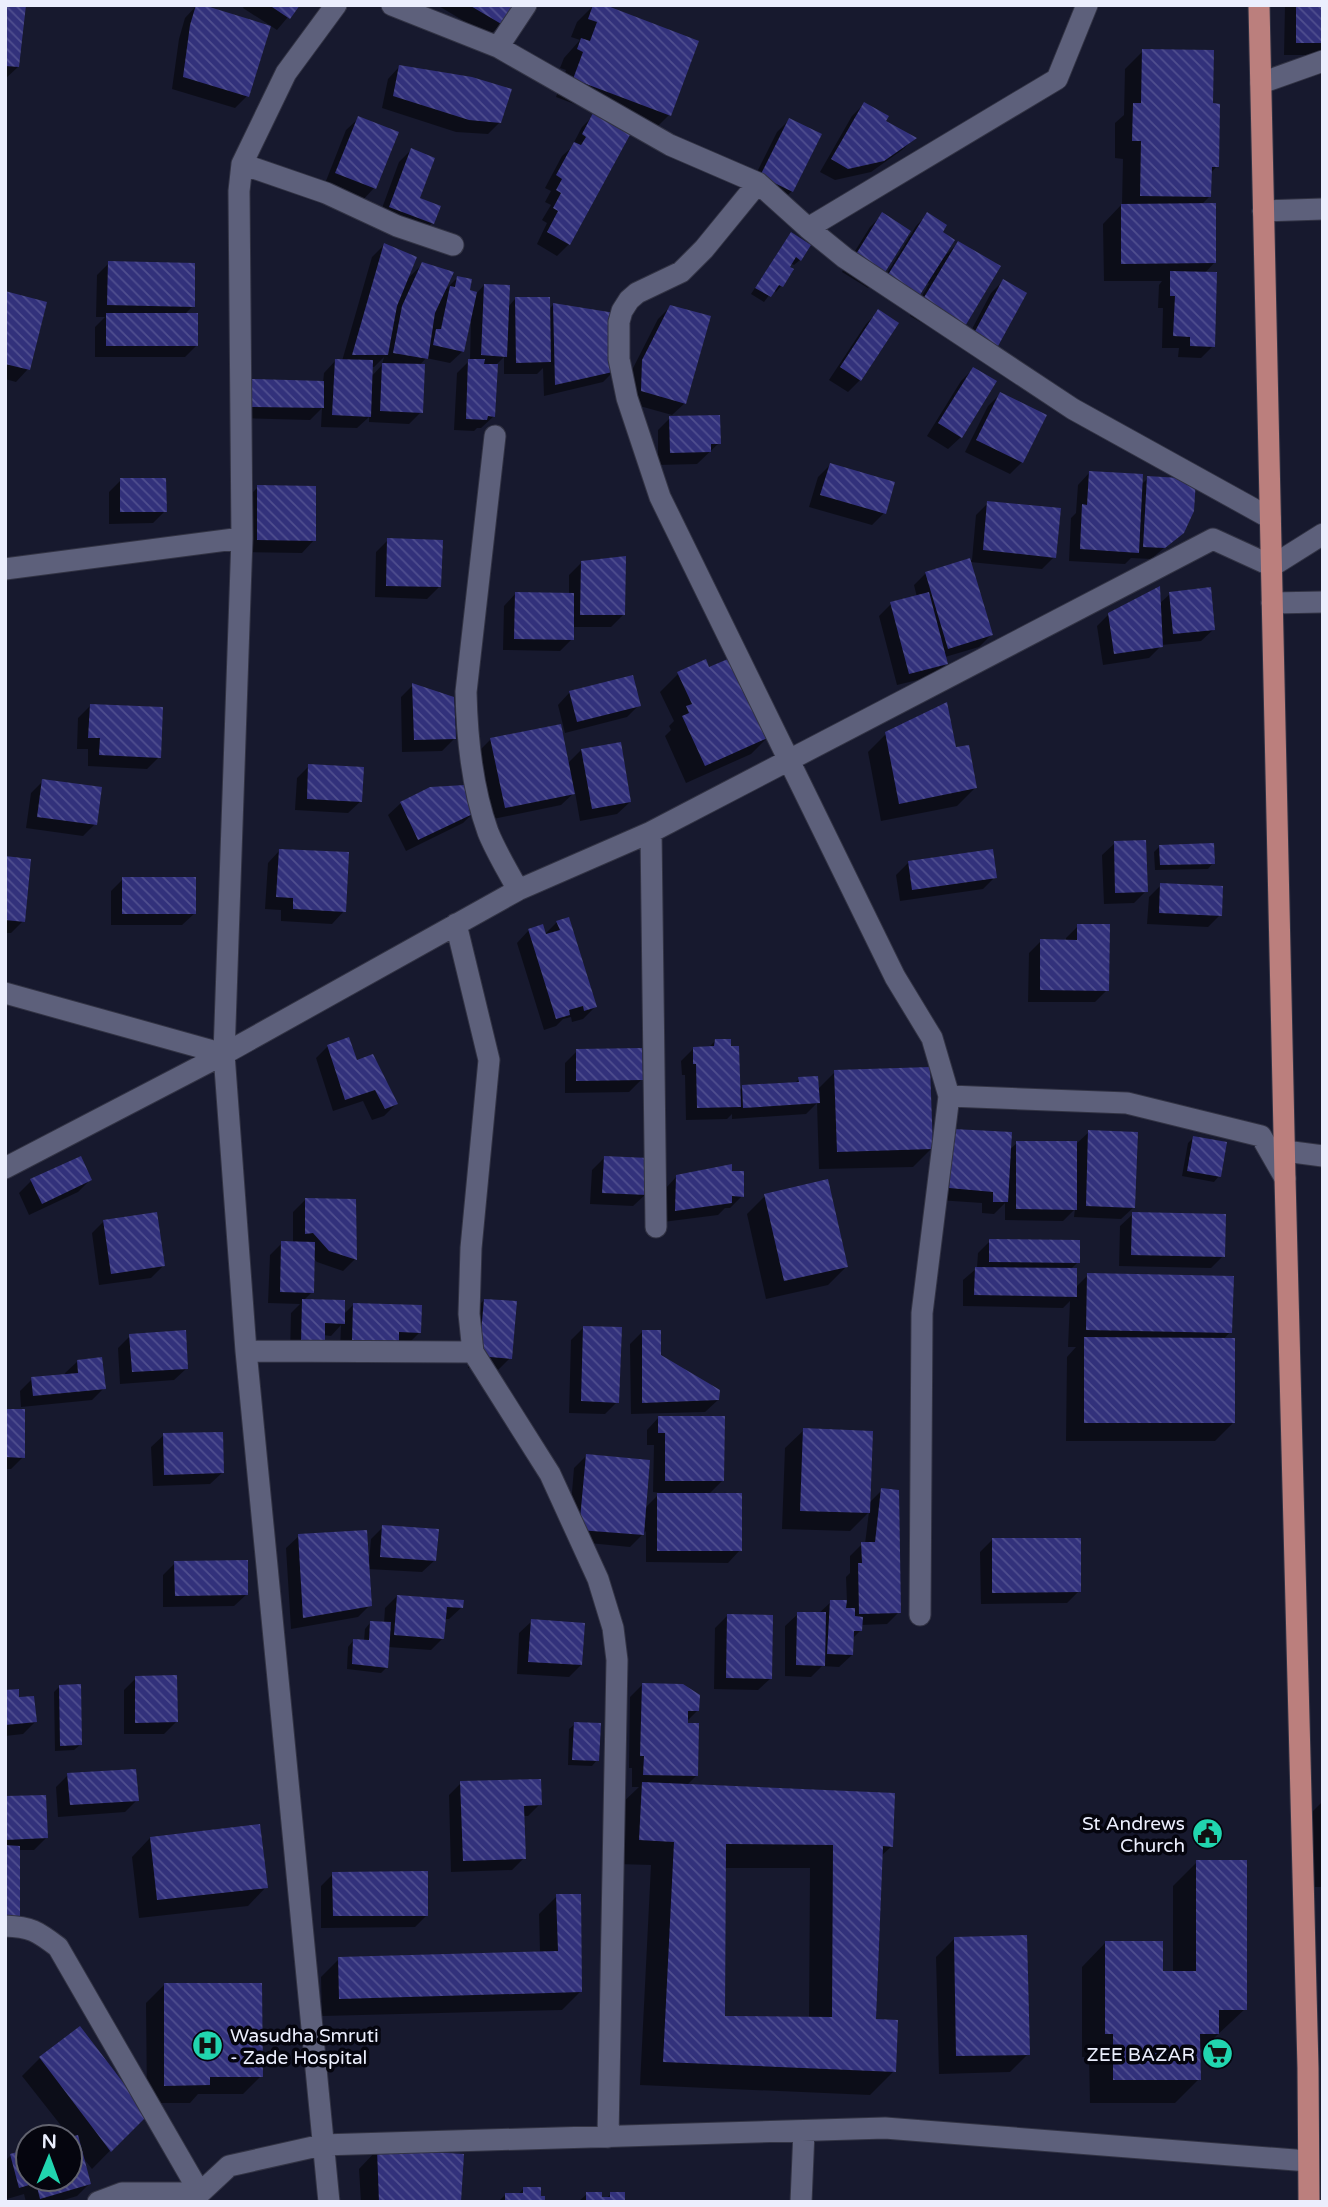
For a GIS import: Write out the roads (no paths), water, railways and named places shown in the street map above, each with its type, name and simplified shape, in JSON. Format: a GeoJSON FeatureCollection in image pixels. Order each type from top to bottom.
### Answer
{"type":"FeatureCollection","features":[{"type":"Feature","properties":{"kind":"main road"},"geometry":{"type":"LineString","coordinates":[[1259,5],[1285,1178],[1315,2068],[1308,2161],[1309,2202]]}},
{"type":"Feature","properties":{"kind":"street"},"geometry":{"type":"LineString","coordinates":[[329,2202],[246,1351],[224,1054],[242,538],[242,164],[286,73],[336,5]]}},
{"type":"Feature","properties":{"kind":"street"},"geometry":{"type":"LineString","coordinates":[[392,5],[498,47],[670,145],[758,183],[845,258],[1073,409],[1270,518]]}},
{"type":"Feature","properties":{"kind":"street"},"geometry":{"type":"LineString","coordinates":[[498,47],[526,5]]}},
{"type":"Feature","properties":{"kind":"street"},"geometry":{"type":"LineString","coordinates":[[808,228],[1056,79],[1087,5]]}},
{"type":"Feature","properties":{"kind":"street"},"geometry":{"type":"LineString","coordinates":[[1261,83],[1323,61]]}},
{"type":"Feature","properties":{"kind":"street"},"geometry":{"type":"LineString","coordinates":[[242,164],[326,193],[397,226],[453,246]]}},
{"type":"Feature","properties":{"kind":"street"},"geometry":{"type":"LineString","coordinates":[[758,183],[704,249],[681,272],[629,300],[619,322],[619,359],[627,398],[660,497],[895,977],[932,1038],[949,1096],[922,1313],[920,1615]]}},
{"type":"Feature","properties":{"kind":"street"},"geometry":{"type":"LineString","coordinates":[[1263,211],[1323,209]]}},
{"type":"Feature","properties":{"kind":"street"},"geometry":{"type":"LineString","coordinates":[[495,436],[467,692],[467,725],[475,786],[488,832],[518,890]]}},
{"type":"Feature","properties":{"kind":"street"},"geometry":{"type":"LineString","coordinates":[[5,1168],[224,1054],[518,890],[651,832],[1213,539],[1272,565],[1323,534]]}},
{"type":"Feature","properties":{"kind":"street"},"geometry":{"type":"LineString","coordinates":[[5,569],[242,538]]}},
{"type":"Feature","properties":{"kind":"street"},"geometry":{"type":"LineString","coordinates":[[1272,603],[1323,602]]}},
{"type":"Feature","properties":{"kind":"street"},"geometry":{"type":"LineString","coordinates":[[651,832],[656,1227]]}},
{"type":"Feature","properties":{"kind":"street"},"geometry":{"type":"LineString","coordinates":[[456,924],[489,1060],[471,1248],[469,1314],[473,1352],[550,1474],[598,1579],[613,1628],[617,1660],[608,2137]]}},
{"type":"Feature","properties":{"kind":"street"},"geometry":{"type":"LineString","coordinates":[[5,993],[224,1054]]}},
{"type":"Feature","properties":{"kind":"street"},"geometry":{"type":"LineString","coordinates":[[949,1096],[1127,1103],[1140,1106],[1261,1136],[1285,1178]]}},
{"type":"Feature","properties":{"kind":"street"},"geometry":{"type":"LineString","coordinates":[[1285,1151],[1323,1156]]}},
{"type":"Feature","properties":{"kind":"street"},"geometry":{"type":"LineString","coordinates":[[246,1351],[473,1352]]}},
{"type":"Feature","properties":{"kind":"street"},"geometry":{"type":"LineString","coordinates":[[5,1926],[27,1927],[58,1947],[200,2193]]}},
{"type":"Feature","properties":{"kind":"street"},"geometry":{"type":"LineString","coordinates":[[98,2202],[122,2193],[200,2193],[229,2165],[322,2145],[885,2128],[1308,2161]]}},
{"type":"Feature","properties":{"kind":"street"},"geometry":{"type":"LineString","coordinates":[[801,2202],[804,2131]]}},
{"type":"Feature","properties":{"kind":"place","name":"St Andrews Church"},"geometry":{"type":"Point","coordinates":[1208,1834]}},
{"type":"Feature","properties":{"kind":"place","name":"Wasudha Smruti - Zade Hospital"},"geometry":{"type":"Point","coordinates":[207,2046]}},
{"type":"Feature","properties":{"kind":"place","name":"ZEE BAZAR"},"geometry":{"type":"Point","coordinates":[1218,2054]}}]}
